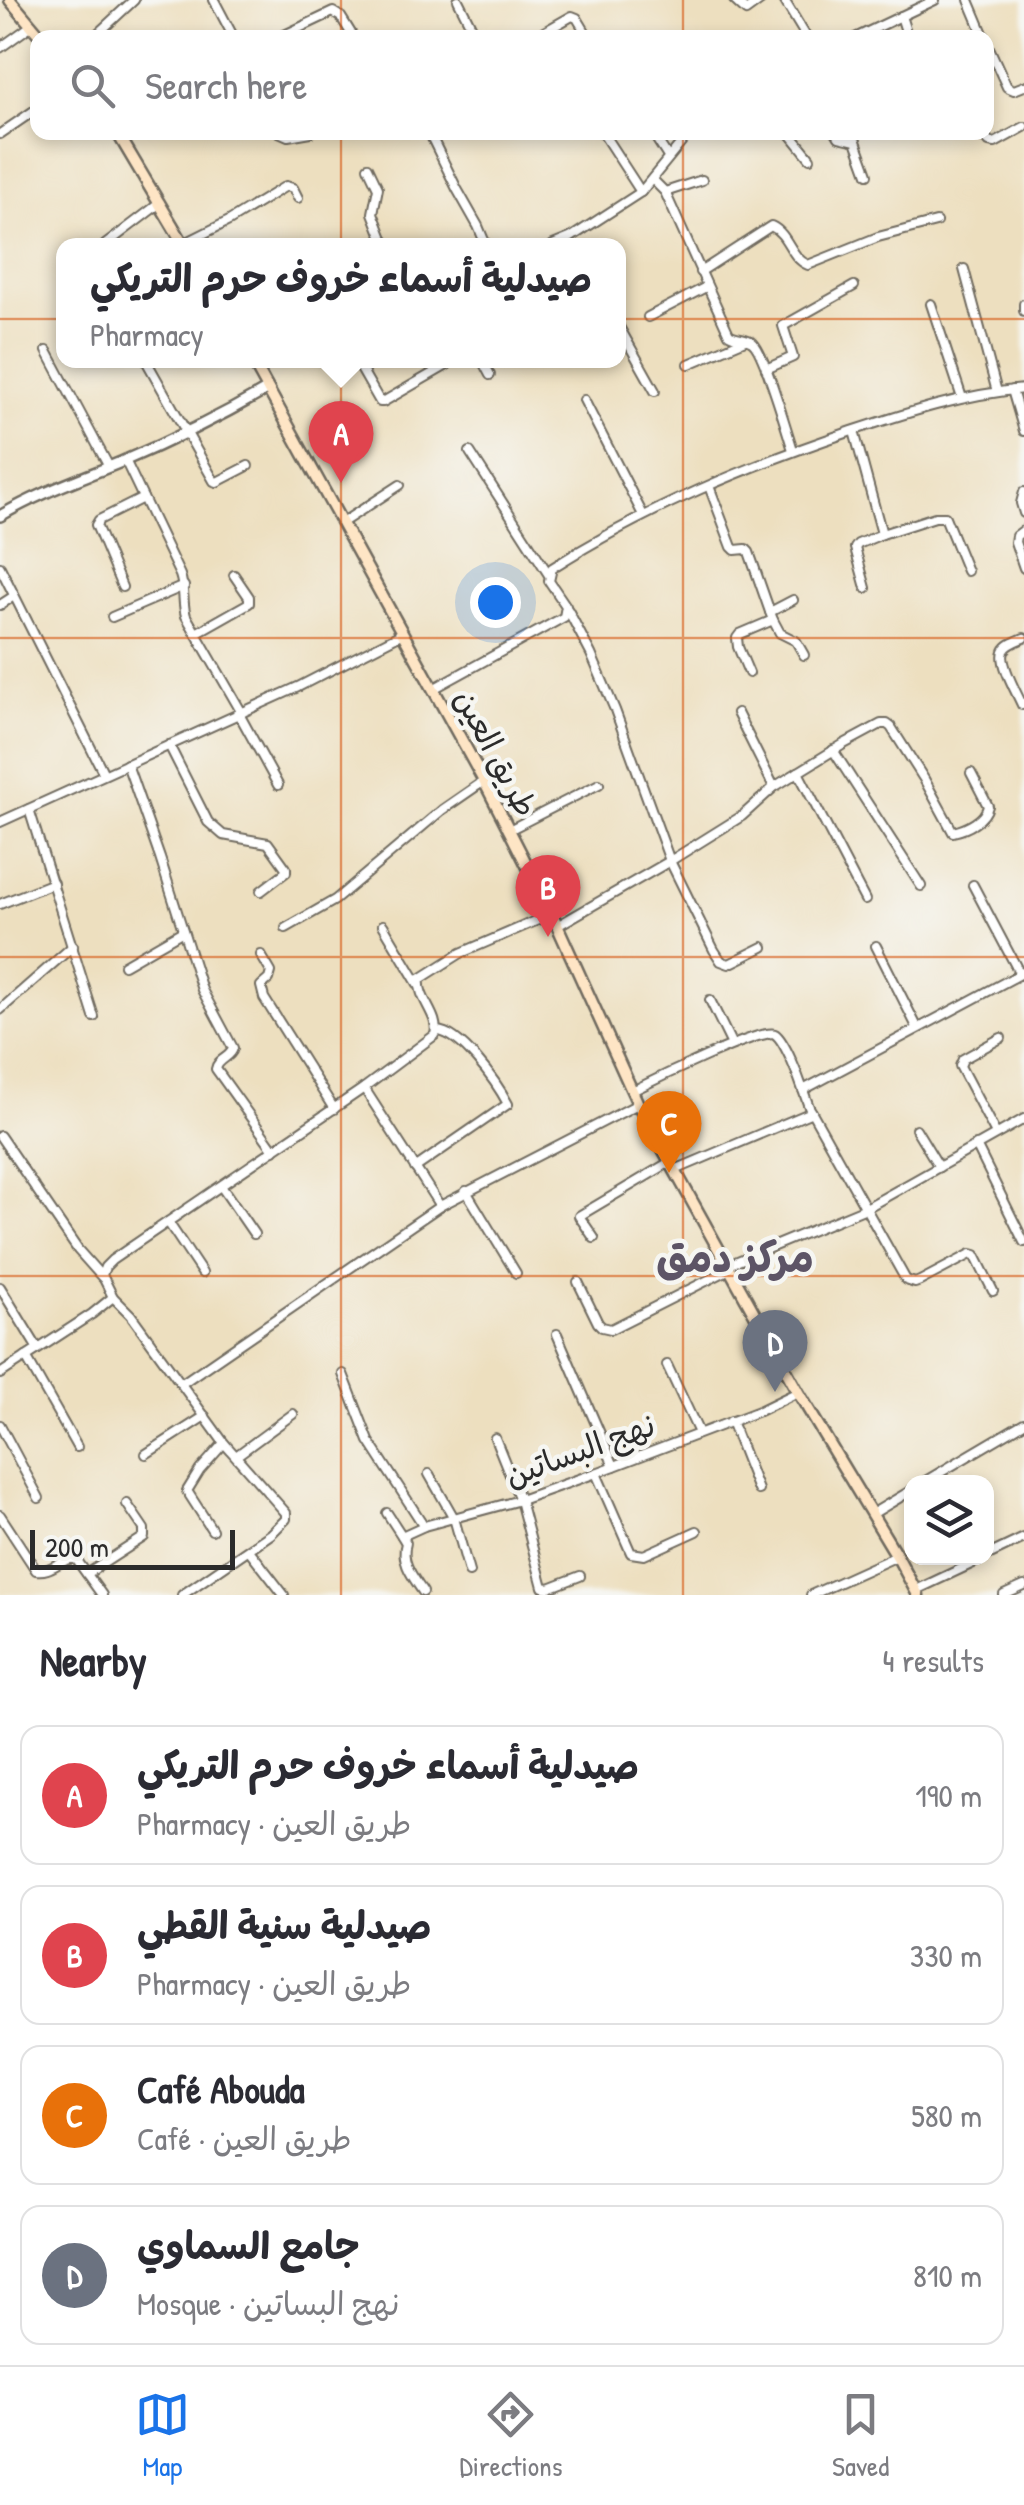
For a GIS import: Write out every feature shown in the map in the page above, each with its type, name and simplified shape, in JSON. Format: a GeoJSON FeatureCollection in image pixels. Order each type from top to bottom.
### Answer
{"type":"FeatureCollection","features":[{"type":"Feature","properties":{"kind":"main road"},"geometry":{"type":"LineString","coordinates":[[10,0],[35,30]]}},
{"type":"Feature","properties":{"kind":"main road"},"geometry":{"type":"LineString","coordinates":[[122,140],[180,238]]}},
{"type":"Feature","properties":{"kind":"main road","name":"طريق العين"},"geometry":{"type":"LineString","coordinates":[[257,368],[484,781],[552,914],[638,1104],[798,1392],[917,1593]]}},
{"type":"Feature","properties":{"kind":"street"},"geometry":{"type":"LineString","coordinates":[[101,30],[134,0]]}},
{"type":"Feature","properties":{"kind":"street"},"geometry":{"type":"LineString","coordinates":[[214,0],[230,30]]}},
{"type":"Feature","properties":{"kind":"street"},"geometry":{"type":"LineString","coordinates":[[458,0],[473,30]]}},
{"type":"Feature","properties":{"kind":"street"},"geometry":{"type":"LineString","coordinates":[[734,0],[746,11],[761,0]]}},
{"type":"Feature","properties":{"kind":"street"},"geometry":{"type":"LineString","coordinates":[[784,0],[801,30]]}},
{"type":"Feature","properties":{"kind":"street"},"geometry":{"type":"LineString","coordinates":[[880,30],[935,0]]}},
{"type":"Feature","properties":{"kind":"street"},"geometry":{"type":"LineString","coordinates":[[969,0],[982,30]]}},
{"type":"Feature","properties":{"kind":"street"},"geometry":{"type":"LineString","coordinates":[[295,30],[333,12],[349,30]]}},
{"type":"Feature","properties":{"kind":"street"},"geometry":{"type":"LineString","coordinates":[[548,30],[572,16],[585,30]]}},
{"type":"Feature","properties":{"kind":"street"},"geometry":{"type":"LineString","coordinates":[[901,16],[905,30]]}},
{"type":"Feature","properties":{"kind":"street"},"geometry":{"type":"LineString","coordinates":[[0,48],[32,26]]}},
{"type":"Feature","properties":{"kind":"street"},"geometry":{"type":"LineString","coordinates":[[994,57],[1007,87],[1014,90],[1024,86]]}},
{"type":"Feature","properties":{"kind":"street"},"geometry":{"type":"LineString","coordinates":[[0,134],[30,113]]}},
{"type":"Feature","properties":{"kind":"street"},"geometry":{"type":"LineString","coordinates":[[987,140],[995,143],[1024,127]]}},
{"type":"Feature","properties":{"kind":"street"},"geometry":{"type":"LineString","coordinates":[[433,140],[482,238]]}},
{"type":"Feature","properties":{"kind":"street"},"geometry":{"type":"LineString","coordinates":[[607,140],[641,192]]}},
{"type":"Feature","properties":{"kind":"street"},"geometry":{"type":"LineString","coordinates":[[657,140],[668,157]]}},
{"type":"Feature","properties":{"kind":"street"},"geometry":{"type":"LineString","coordinates":[[578,238],[641,192],[683,140]]}},
{"type":"Feature","properties":{"kind":"street"},"geometry":{"type":"LineString","coordinates":[[795,140],[810,158]]}},
{"type":"Feature","properties":{"kind":"street"},"geometry":{"type":"LineString","coordinates":[[854,140],[868,174]]}},
{"type":"Feature","properties":{"kind":"street"},"geometry":{"type":"LineString","coordinates":[[368,167],[378,188],[373,212],[383,238]]}},
{"type":"Feature","properties":{"kind":"street"},"geometry":{"type":"LineString","coordinates":[[652,179],[664,192],[730,334],[755,344],[793,450]]}},
{"type":"Feature","properties":{"kind":"street"},"geometry":{"type":"LineString","coordinates":[[664,192],[702,180]]}},
{"type":"Feature","properties":{"kind":"street"},"geometry":{"type":"LineString","coordinates":[[196,238],[286,186],[298,198]]}},
{"type":"Feature","properties":{"kind":"street"},"geometry":{"type":"LineString","coordinates":[[115,238],[160,202]]}},
{"type":"Feature","properties":{"kind":"street"},"geometry":{"type":"LineString","coordinates":[[700,272],[771,226],[779,230],[798,260],[808,265],[878,237],[936,222]]}},
{"type":"Feature","properties":{"kind":"street"},"geometry":{"type":"LineString","coordinates":[[964,269],[997,392]]}},
{"type":"Feature","properties":{"kind":"street"},"geometry":{"type":"LineString","coordinates":[[766,369],[793,357],[783,326],[854,286]]}},
{"type":"Feature","properties":{"kind":"street"},"geometry":{"type":"LineString","coordinates":[[648,316],[706,287]]}},
{"type":"Feature","properties":{"kind":"street"},"geometry":{"type":"LineString","coordinates":[[930,304],[962,398]]}},
{"type":"Feature","properties":{"kind":"street"},"geometry":{"type":"LineString","coordinates":[[626,339],[655,391]]}},
{"type":"Feature","properties":{"kind":"street"},"geometry":{"type":"LineString","coordinates":[[689,364],[744,340]]}},
{"type":"Feature","properties":{"kind":"street"},"geometry":{"type":"LineString","coordinates":[[47,350],[56,367]]}},
{"type":"Feature","properties":{"kind":"street"},"geometry":{"type":"LineString","coordinates":[[56,368],[108,467]]}},
{"type":"Feature","properties":{"kind":"street"},"geometry":{"type":"LineString","coordinates":[[150,368],[214,481],[226,479],[248,466]]}},
{"type":"Feature","properties":{"kind":"street"},"geometry":{"type":"LineString","coordinates":[[360,368],[378,400],[383,402],[441,368]]}},
{"type":"Feature","properties":{"kind":"street"},"geometry":{"type":"LineString","coordinates":[[486,368],[490,375]]}},
{"type":"Feature","properties":{"kind":"street"},"geometry":{"type":"LineString","coordinates":[[549,575],[552,568],[567,558],[644,514],[793,450],[903,413],[1024,388]]}},
{"type":"Feature","properties":{"kind":"street"},"geometry":{"type":"LineString","coordinates":[[0,516],[38,495],[186,432],[268,389]]}},
{"type":"Feature","properties":{"kind":"street"},"geometry":{"type":"LineString","coordinates":[[1012,390],[1024,431]]}},
{"type":"Feature","properties":{"kind":"street"},"geometry":{"type":"LineString","coordinates":[[584,400],[644,514]]}},
{"type":"Feature","properties":{"kind":"street"},"geometry":{"type":"LineString","coordinates":[[854,430],[882,534]]}},
{"type":"Feature","properties":{"kind":"street"},"geometry":{"type":"LineString","coordinates":[[470,452],[549,575],[591,654],[670,862],[721,961],[729,964],[763,948]]}},
{"type":"Feature","properties":{"kind":"street"},"geometry":{"type":"LineString","coordinates":[[124,460],[180,575],[184,586],[182,603],[278,785]]}},
{"type":"Feature","properties":{"kind":"street"},"geometry":{"type":"LineString","coordinates":[[343,522],[400,485]]}},
{"type":"Feature","properties":{"kind":"street"},"geometry":{"type":"LineString","coordinates":[[710,486],[732,547],[749,552],[780,633],[796,641],[804,656]]}},
{"type":"Feature","properties":{"kind":"street"},"geometry":{"type":"LineString","coordinates":[[1024,492],[1024,513]]}},
{"type":"Feature","properties":{"kind":"street"},"geometry":{"type":"LineString","coordinates":[[122,586],[96,524],[143,498]]}},
{"type":"Feature","properties":{"kind":"street"},"geometry":{"type":"LineString","coordinates":[[866,588],[855,548],[858,544],[935,517],[945,517],[967,570]]}},
{"type":"Feature","properties":{"kind":"street"},"geometry":{"type":"LineString","coordinates":[[1024,530],[1015,542],[1024,568]]}},
{"type":"Feature","properties":{"kind":"street"},"geometry":{"type":"LineString","coordinates":[[0,568],[104,774]]}},
{"type":"Feature","properties":{"kind":"street"},"geometry":{"type":"LineString","coordinates":[[196,632],[250,603],[234,575]]}},
{"type":"Feature","properties":{"kind":"street"},"geometry":{"type":"LineString","coordinates":[[112,617],[184,586]]}},
{"type":"Feature","properties":{"kind":"street"},"geometry":{"type":"LineString","coordinates":[[0,605],[14,596]]}},
{"type":"Feature","properties":{"kind":"street"},"geometry":{"type":"LineString","coordinates":[[749,673],[738,636],[792,600]]}},
{"type":"Feature","properties":{"kind":"street"},"geometry":{"type":"LineString","coordinates":[[434,689],[564,616],[566,606]]}},
{"type":"Feature","properties":{"kind":"street"},"geometry":{"type":"LineString","coordinates":[[0,822],[298,688],[403,633]]}},
{"type":"Feature","properties":{"kind":"street"},"geometry":{"type":"LineString","coordinates":[[1022,706],[1002,655],[1006,646],[1024,638]]}},
{"type":"Feature","properties":{"kind":"street"},"geometry":{"type":"LineString","coordinates":[[737,712],[774,787]]}},
{"type":"Feature","properties":{"kind":"street"},"geometry":{"type":"LineString","coordinates":[[557,926],[670,862],[742,816],[774,787],[878,726],[889,724],[955,832],[987,812],[988,806],[971,774]]}},
{"type":"Feature","properties":{"kind":"street"},"geometry":{"type":"LineString","coordinates":[[170,745],[213,828],[222,834],[268,843],[278,854],[286,870],[261,891]]}},
{"type":"Feature","properties":{"kind":"street"},"geometry":{"type":"LineString","coordinates":[[834,750],[920,886]]}},
{"type":"Feature","properties":{"kind":"street"},"geometry":{"type":"LineString","coordinates":[[127,764],[202,990],[233,1048],[217,1064],[218,1072],[274,1150]]}},
{"type":"Feature","properties":{"kind":"street"},"geometry":{"type":"LineString","coordinates":[[798,772],[864,900]]}},
{"type":"Feature","properties":{"kind":"street"},"geometry":{"type":"LineString","coordinates":[[286,928],[335,900],[427,822],[484,781]]}},
{"type":"Feature","properties":{"kind":"street"},"geometry":{"type":"LineString","coordinates":[[509,830],[599,784]]}},
{"type":"Feature","properties":{"kind":"street"},"geometry":{"type":"LineString","coordinates":[[29,809],[94,1017]]}},
{"type":"Feature","properties":{"kind":"street"},"geometry":{"type":"LineString","coordinates":[[0,904],[53,883]]}},
{"type":"Feature","properties":{"kind":"street"},"geometry":{"type":"LineString","coordinates":[[803,1090],[1022,973],[973,885]]}},
{"type":"Feature","properties":{"kind":"street"},"geometry":{"type":"LineString","coordinates":[[438,1031],[418,990],[420,979],[461,953],[552,914]]}},
{"type":"Feature","properties":{"kind":"street"},"geometry":{"type":"LineString","coordinates":[[382,926],[418,984]]}},
{"type":"Feature","properties":{"kind":"street"},"geometry":{"type":"LineString","coordinates":[[124,965],[183,931]]}},
{"type":"Feature","properties":{"kind":"street"},"geometry":{"type":"LineString","coordinates":[[0,1010],[72,946]]}},
{"type":"Feature","properties":{"kind":"street"},"geometry":{"type":"LineString","coordinates":[[876,946],[917,1027]]}},
{"type":"Feature","properties":{"kind":"street"},"geometry":{"type":"LineString","coordinates":[[262,954],[271,972],[261,986],[264,998],[334,1108]]}},
{"type":"Feature","properties":{"kind":"street"},"geometry":{"type":"LineString","coordinates":[[710,1000],[732,1045]]}},
{"type":"Feature","properties":{"kind":"street"},"geometry":{"type":"LineString","coordinates":[[102,1277],[112,1260],[364,1088],[438,1031]]}},
{"type":"Feature","properties":{"kind":"street"},"geometry":{"type":"LineString","coordinates":[[415,1168],[508,1104],[491,1076],[449,1033],[438,1031]]}},
{"type":"Feature","properties":{"kind":"street"},"geometry":{"type":"LineString","coordinates":[[632,1090],[732,1045],[773,1032],[812,1112],[908,1282],[920,1281],[971,1254],[993,1291]]}},
{"type":"Feature","properties":{"kind":"street"},"geometry":{"type":"LineString","coordinates":[[996,1134],[960,1066],[963,1059],[1002,1038]]}},
{"type":"Feature","properties":{"kind":"street"},"geometry":{"type":"LineString","coordinates":[[364,1088],[440,1206]]}},
{"type":"Feature","properties":{"kind":"street"},"geometry":{"type":"LineString","coordinates":[[182,1384],[440,1206],[638,1104]]}},
{"type":"Feature","properties":{"kind":"street"},"geometry":{"type":"LineString","coordinates":[[594,1238],[579,1216],[672,1166],[812,1112]]}},
{"type":"Feature","properties":{"kind":"street"},"geometry":{"type":"LineString","coordinates":[[578,1282],[598,1323],[611,1330],[729,1267],[866,1208],[1023,1121]]}},
{"type":"Feature","properties":{"kind":"street"},"geometry":{"type":"LineString","coordinates":[[916,1129],[939,1167]]}},
{"type":"Feature","properties":{"kind":"street"},"geometry":{"type":"LineString","coordinates":[[0,1136],[113,1297],[131,1315],[224,1443],[287,1515],[282,1524],[249,1550],[182,1595]]}},
{"type":"Feature","properties":{"kind":"street"},"geometry":{"type":"LineString","coordinates":[[976,1146],[1024,1242]]}},
{"type":"Feature","properties":{"kind":"street"},"geometry":{"type":"LineString","coordinates":[[221,1186],[254,1234]]}},
{"type":"Feature","properties":{"kind":"street"},"geometry":{"type":"LineString","coordinates":[[466,1192],[516,1273]]}},
{"type":"Feature","properties":{"kind":"street"},"geometry":{"type":"LineString","coordinates":[[168,1222],[202,1273]]}},
{"type":"Feature","properties":{"kind":"street"},"geometry":{"type":"LineString","coordinates":[[0,1287],[38,1349]]}},
{"type":"Feature","properties":{"kind":"street"},"geometry":{"type":"LineString","coordinates":[[0,1374],[113,1297]]}},
{"type":"Feature","properties":{"kind":"street"},"geometry":{"type":"LineString","coordinates":[[557,1334],[614,1466]]}},
{"type":"Feature","properties":{"kind":"street"},"geometry":{"type":"LineString","coordinates":[[26,1357],[78,1447]]}},
{"type":"Feature","properties":{"kind":"street"},"geometry":{"type":"LineString","coordinates":[[666,1366],[699,1433]]}},
{"type":"Feature","properties":{"kind":"street"},"geometry":{"type":"LineString","coordinates":[[344,1374],[369,1441],[424,1526]]}},
{"type":"Feature","properties":{"kind":"street","name":"نهج البساتين"},"geometry":{"type":"LineString","coordinates":[[402,1536],[596,1473],[759,1411],[798,1392]]}},
{"type":"Feature","properties":{"kind":"street"},"geometry":{"type":"LineString","coordinates":[[236,1456],[293,1414]]}},
{"type":"Feature","properties":{"kind":"street"},"geometry":{"type":"LineString","coordinates":[[146,1454],[205,1416]]}},
{"type":"Feature","properties":{"kind":"street"},"geometry":{"type":"LineString","coordinates":[[732,1421],[758,1490]]}},
{"type":"Feature","properties":{"kind":"street"},"geometry":{"type":"LineString","coordinates":[[936,1475],[1024,1423]]}},
{"type":"Feature","properties":{"kind":"street"},"geometry":{"type":"LineString","coordinates":[[0,1425],[39,1498]]}},
{"type":"Feature","properties":{"kind":"street"},"geometry":{"type":"LineString","coordinates":[[496,1438],[520,1500],[542,1587],[580,1576]]}},
{"type":"Feature","properties":{"kind":"street"},"geometry":{"type":"LineString","coordinates":[[212,1530],[187,1491],[224,1443]]}},
{"type":"Feature","properties":{"kind":"street"},"geometry":{"type":"LineString","coordinates":[[596,1473],[626,1548],[632,1554],[644,1555],[698,1531]]}},
{"type":"Feature","properties":{"kind":"street"},"geometry":{"type":"LineString","coordinates":[[428,1474],[454,1518],[469,1572]]}},
{"type":"Feature","properties":{"kind":"street"},"geometry":{"type":"LineString","coordinates":[[872,1514],[904,1495]]}},
{"type":"Feature","properties":{"kind":"street"},"geometry":{"type":"LineString","coordinates":[[88,1574],[144,1537],[144,1529],[126,1504]]}},
{"type":"Feature","properties":{"kind":"street"},"geometry":{"type":"LineString","coordinates":[[388,1513],[406,1543],[407,1567],[423,1592]]}},
{"type":"Feature","properties":{"kind":"street"},"geometry":{"type":"LineString","coordinates":[[0,1515],[36,1570],[44,1571],[73,1558],[102,1595]]}},
{"type":"Feature","properties":{"kind":"street"},"geometry":{"type":"LineString","coordinates":[[994,1553],[1024,1538]]}},
{"type":"Feature","properties":{"kind":"street"},"geometry":{"type":"LineString","coordinates":[[249,1550],[284,1595]]}},
{"type":"Feature","properties":{"kind":"street"},"geometry":{"type":"LineString","coordinates":[[811,1595],[897,1556]]}},
{"type":"Feature","properties":{"kind":"street"},"geometry":{"type":"LineString","coordinates":[[917,1593],[970,1565]]}},
{"type":"Feature","properties":{"kind":"street"},"geometry":{"type":"LineString","coordinates":[[1004,1595],[1024,1586]]}},
{"type":"Feature","properties":{"kind":"place","name":"صيدلية أسماء خروف حرم التريكي"},"geometry":{"type":"Point","coordinates":[341,483]}},
{"type":"Feature","properties":{"kind":"place","name":"صيدلية سنية القطي"},"geometry":{"type":"Point","coordinates":[548,937]}},
{"type":"Feature","properties":{"kind":"place","name":"Café Abouda"},"geometry":{"type":"Point","coordinates":[669,1173]}},
{"type":"Feature","properties":{"kind":"place","name":"جامع السماوي"},"geometry":{"type":"Point","coordinates":[775,1392]}},
{"type":"Feature","properties":{"kind":"district","name":"مركز دمق"},"geometry":{"type":"Point","coordinates":[735,1257]}}]}
